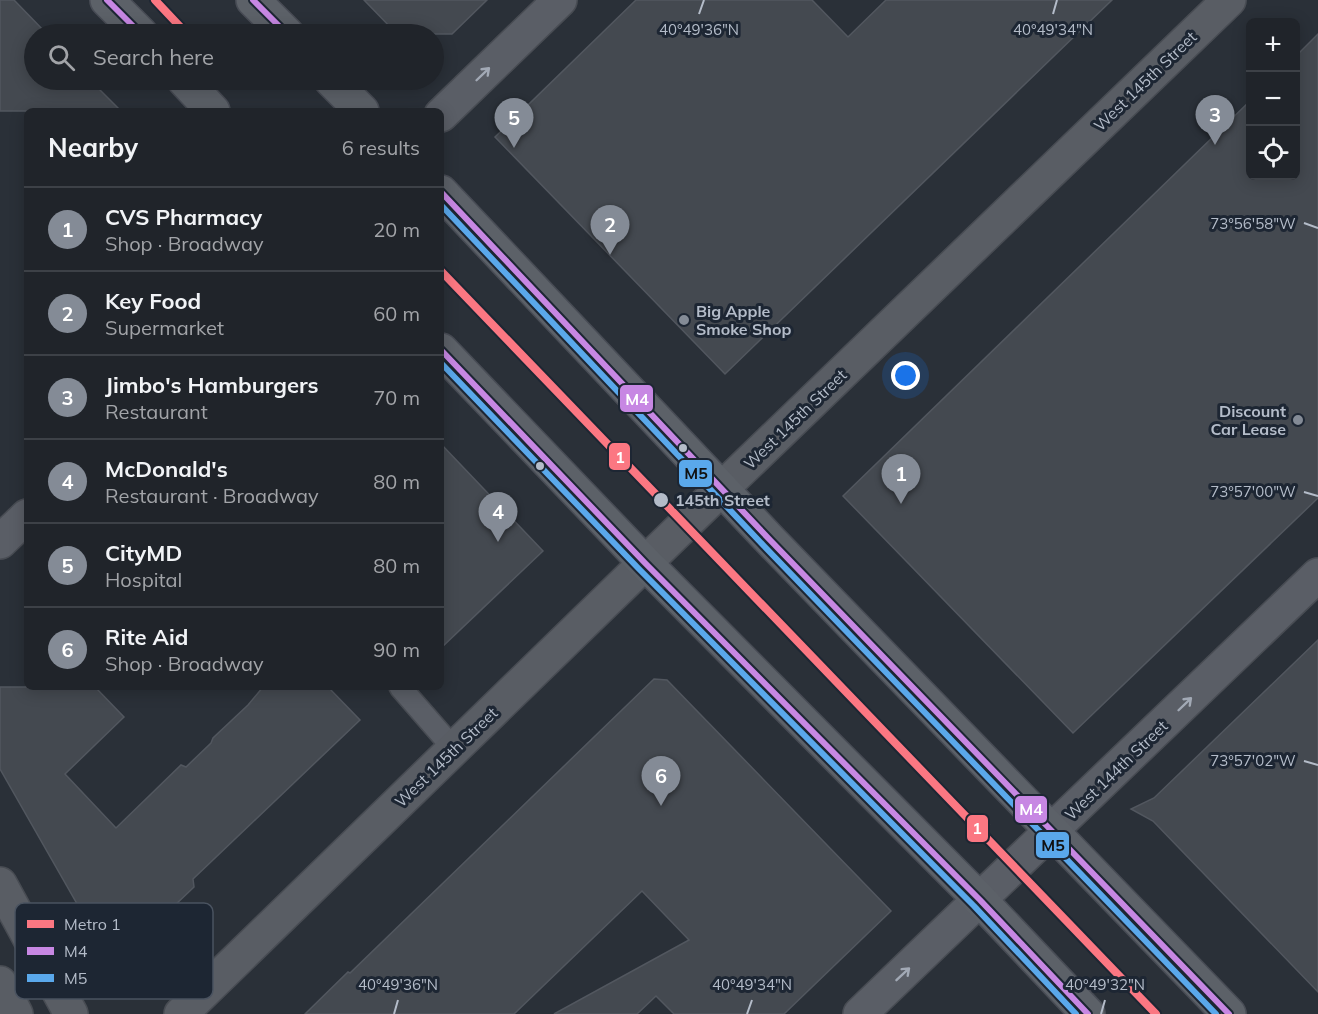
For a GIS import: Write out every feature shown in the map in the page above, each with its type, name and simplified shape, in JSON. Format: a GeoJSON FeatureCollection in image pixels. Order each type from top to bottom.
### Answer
{"type":"FeatureCollection","features":[{"type":"Feature","properties":{"kind":"main road"},"geometry":{"type":"LineString","coordinates":[[107,0],[131,24]]}},
{"type":"Feature","properties":{"kind":"main road"},"geometry":{"type":"LineString","coordinates":[[253,0],[277,24]]}},
{"type":"Feature","properties":{"kind":"main road","name":"West 145th Street"},"geometry":{"type":"LineString","coordinates":[[213,983],[1229,0]]}},
{"type":"Feature","properties":{"kind":"main road"},"geometry":{"type":"LineString","coordinates":[[193,90],[210,108]]}},
{"type":"Feature","properties":{"kind":"main road"},"geometry":{"type":"LineString","coordinates":[[341,90],[359,108]]}},
{"type":"Feature","properties":{"kind":"main road"},"geometry":{"type":"LineString","coordinates":[[444,195],[722,488],[1229,1014]]}},
{"type":"Feature","properties":{"kind":"main road"},"geometry":{"type":"LineString","coordinates":[[444,353],[645,563],[980,900],[1088,1014]]}},
{"type":"Feature","properties":{"kind":"main road"},"geometry":{"type":"LineString","coordinates":[[0,884],[15,911]]}},
{"type":"Feature","properties":{"kind":"main road"},"geometry":{"type":"LineString","coordinates":[[0,983],[16,1014]]}},
{"type":"Feature","properties":{"kind":"main road"},"geometry":{"type":"LineString","coordinates":[[63,999],[71,1014]]}},
{"type":"Feature","properties":{"kind":"main road","name":"West 145th Street"},"geometry":{"type":"LineString","coordinates":[[181,1014],[196,999]]}},
{"type":"Feature","properties":{"kind":"street"},"geometry":{"type":"LineString","coordinates":[[444,112],[560,0]]}},
{"type":"Feature","properties":{"kind":"street"},"geometry":{"type":"LineString","coordinates":[[0,542],[24,519]]}},
{"type":"Feature","properties":{"kind":"street","name":"West 144th Street"},"geometry":{"type":"LineString","coordinates":[[860,1014],[1318,575]]}},
{"type":"Feature","properties":{"kind":"lane"},"geometry":{"type":"LineString","coordinates":[[403,690],[454,749]]}},
{"type":"Feature","properties":{"kind":"path"},"geometry":{"type":"LineString","coordinates":[[973,839],[994,818]]}},
{"type":"Feature","properties":{"kind":"building"},"geometry":{"type":"Polygon","coordinates":[[[0,0],[14,0],[37,24],[24,24],[24,90],[100,90],[118,108],[24,108],[24,111],[0,111],[0,0]]]}},
{"type":"Feature","properties":{"kind":"building"},"geometry":{"type":"Polygon","coordinates":[[[364,0],[487,0],[452,34],[444,34],[444,24],[387,24],[364,0]]]}},
{"type":"Feature","properties":{"kind":"building"},"geometry":{"type":"Polygon","coordinates":[[[636,0],[812,0],[848,37],[886,0],[1112,0],[725,374],[495,137],[636,0]]]}},
{"type":"Feature","properties":{"kind":"building"},"geometry":{"type":"Polygon","coordinates":[[[1318,34],[1318,498],[1073,733],[843,496],[1246,105],[1246,180],[1300,180],[1300,52],[1318,34]]]}},
{"type":"Feature","properties":{"kind":"building"},"geometry":{"type":"Polygon","coordinates":[[[444,447],[543,551],[444,645],[444,447]]]}},
{"type":"Feature","properties":{"kind":"building"},"geometry":{"type":"Polygon","coordinates":[[[1318,640],[1318,992],[1153,821],[1131,809],[1154,798],[1318,640]]]}},
{"type":"Feature","properties":{"kind":"building"},"geometry":{"type":"Polygon","coordinates":[[[654,679],[667,680],[891,911],[784,1014],[674,1014],[656,996],[637,1014],[554,1014],[689,940],[642,891],[514,1014],[305,1014],[348,972],[350,973],[654,679]]]}},
{"type":"Feature","properties":{"kind":"building"},"geometry":{"type":"Polygon","coordinates":[[[0,687],[24,687],[24,690],[98,690],[124,717],[65,774],[116,828],[181,765],[186,767],[260,690],[331,690],[360,720],[193,879],[194,887],[177,903],[77,903],[0,769],[0,687]]]}},
{"type":"Feature","properties":{"kind":"metro line","name":"1"},"geometry":{"type":"LineString","coordinates":[[155,0],[178,24]]}},
{"type":"Feature","properties":{"kind":"metro line","name":"1"},"geometry":{"type":"LineString","coordinates":[[444,274],[1156,1014]]}},
{"type":"Feature","properties":{"kind":"transit line","name":"M4"},"geometry":{"type":"LineString","coordinates":[[107,0],[131,24]]}},
{"type":"Feature","properties":{"kind":"transit line","name":"M4"},"geometry":{"type":"LineString","coordinates":[[253,0],[277,24]]}},
{"type":"Feature","properties":{"kind":"transit line","name":"M4"},"geometry":{"type":"LineString","coordinates":[[444,195],[770,540],[1229,1014]]}},
{"type":"Feature","properties":{"kind":"transit line","name":"M5"},"geometry":{"type":"LineString","coordinates":[[444,208],[764,546],[1216,1014]]}},
{"type":"Feature","properties":{"kind":"transit line","name":"M4"},"geometry":{"type":"LineString","coordinates":[[444,353],[645,563],[980,900],[1088,1014]]}},
{"type":"Feature","properties":{"kind":"transit line","name":"M5"},"geometry":{"type":"LineString","coordinates":[[444,366],[639,569],[974,906],[1076,1014]]}},
{"type":"Feature","properties":{"kind":"place","name":"Jimbo's Hamburgers"},"geometry":{"type":"Point","coordinates":[1215,145]}},
{"type":"Feature","properties":{"kind":"place","name":"CityMD"},"geometry":{"type":"Point","coordinates":[514,148]}},
{"type":"Feature","properties":{"kind":"place","name":"Key Food"},"geometry":{"type":"Point","coordinates":[610,255]}},
{"type":"Feature","properties":{"kind":"place","name":"Big Apple Smoke Shop"},"geometry":{"type":"Point","coordinates":[684,320]}},
{"type":"Feature","properties":{"kind":"place","name":"Discount Car Lease"},"geometry":{"type":"Point","coordinates":[1298,420]}},
{"type":"Feature","properties":{"kind":"place","name":"145th Street"},"geometry":{"type":"Point","coordinates":[661,500]}},
{"type":"Feature","properties":{"kind":"place","name":"CVS Pharmacy"},"geometry":{"type":"Point","coordinates":[901,504]}},
{"type":"Feature","properties":{"kind":"place","name":"McDonald's"},"geometry":{"type":"Point","coordinates":[498,542]}},
{"type":"Feature","properties":{"kind":"place","name":"Rite Aid"},"geometry":{"type":"Point","coordinates":[661,806]}}]}
